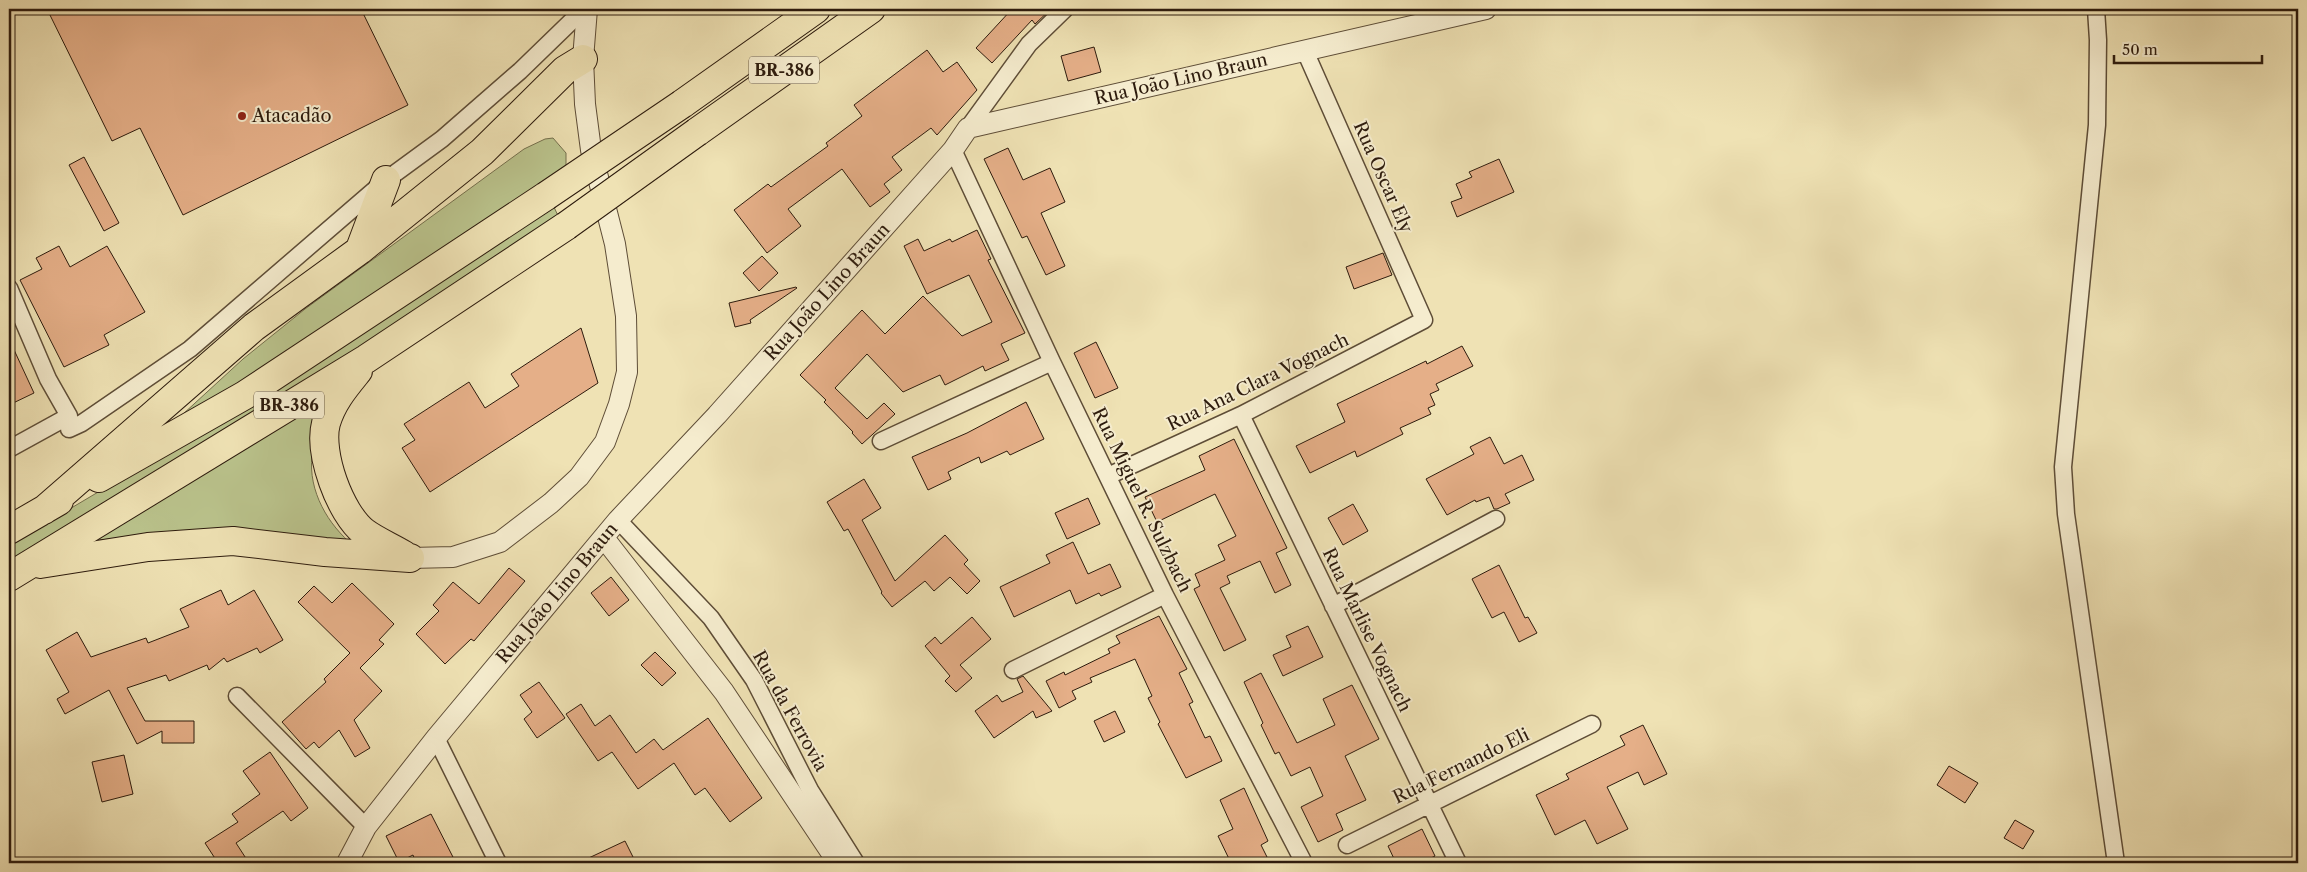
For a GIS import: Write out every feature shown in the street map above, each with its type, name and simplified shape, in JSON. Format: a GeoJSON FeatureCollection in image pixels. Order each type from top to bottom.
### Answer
{"type":"FeatureCollection","features":[{"type":"Feature","properties":{"kind":"highway","name":"BR-386"},"geometry":{"type":"LineString","coordinates":[[9,530],[245,395],[546,196],[682,104],[816,9]]}},
{"type":"Feature","properties":{"kind":"highway","name":"BR-386"},"geometry":{"type":"LineString","coordinates":[[18,571],[366,359],[566,226],[871,9]]}},
{"type":"Feature","properties":{"kind":"highway"},"geometry":{"type":"LineString","coordinates":[[44,510],[254,327],[360,250],[482,152],[565,70],[583,59]]}},
{"type":"Feature","properties":{"kind":"highway"},"geometry":{"type":"LineString","coordinates":[[360,250],[386,180]]}},
{"type":"Feature","properties":{"kind":"highway"},"geometry":{"type":"LineString","coordinates":[[366,359],[336,398],[326,424],[325,445],[335,486],[351,518],[364,532],[410,558]]}},
{"type":"Feature","properties":{"kind":"highway"},"geometry":{"type":"LineString","coordinates":[[18,571],[148,546],[233,541],[325,552],[410,558]]}},
{"type":"Feature","properties":{"kind":"street"},"geometry":{"type":"LineString","coordinates":[[410,558],[453,557],[500,542],[552,503],[578,477],[605,442],[619,404],[627,372],[626,316],[615,244],[591,150],[585,104],[583,59],[586,9]]}},
{"type":"Feature","properties":{"kind":"street"},"geometry":{"type":"LineString","coordinates":[[9,288],[48,379],[69,416],[69,429],[82,423],[190,349],[386,180],[442,139],[520,71],[586,9]]}},
{"type":"Feature","properties":{"kind":"street"},"geometry":{"type":"LineString","coordinates":[[968,128],[1029,44],[1065,9]]}},
{"type":"Feature","properties":{"kind":"street","name":"Rua João Lino Braun"},"geometry":{"type":"LineString","coordinates":[[347,863],[366,827],[436,738],[618,520],[717,415],[954,150],[968,128],[1486,9]]}},
{"type":"Feature","properties":{"kind":"street"},"geometry":{"type":"LineString","coordinates":[[2096,9],[2098,125],[2063,467],[2067,524],[2116,863]]}},
{"type":"Feature","properties":{"kind":"street","name":"Rua Oscar Ely"},"geometry":{"type":"LineString","coordinates":[[1305,51],[1424,320]]}},
{"type":"Feature","properties":{"kind":"street","name":"Rua Miguel R. Sulzbach"},"geometry":{"type":"LineString","coordinates":[[954,150],[1052,362],[1165,595],[1304,863]]}},
{"type":"Feature","properties":{"kind":"street","name":"Rua Ana Clara Vognach"},"geometry":{"type":"LineString","coordinates":[[1108,476],[1241,415],[1424,320]]}},
{"type":"Feature","properties":{"kind":"street"},"geometry":{"type":"LineString","coordinates":[[881,441],[1052,362]]}},
{"type":"Feature","properties":{"kind":"street","name":"Rua Marlise Vognach"},"geometry":{"type":"LineString","coordinates":[[1241,415],[1458,863]]}},
{"type":"Feature","properties":{"kind":"street"},"geometry":{"type":"LineString","coordinates":[[9,449],[69,416]]}},
{"type":"Feature","properties":{"kind":"street"},"geometry":{"type":"LineString","coordinates":[[1333,606],[1496,519]]}},
{"type":"Feature","properties":{"kind":"street","name":"Rua da Ferrovia"},"geometry":{"type":"LineString","coordinates":[[618,520],[711,618],[754,680],[810,790],[856,863]]}},
{"type":"Feature","properties":{"kind":"street"},"geometry":{"type":"LineString","coordinates":[[604,538],[724,692],[838,863]]}},
{"type":"Feature","properties":{"kind":"street"},"geometry":{"type":"LineString","coordinates":[[1013,670],[1165,595]]}},
{"type":"Feature","properties":{"kind":"street"},"geometry":{"type":"LineString","coordinates":[[237,696],[366,827]]}},
{"type":"Feature","properties":{"kind":"street","name":"Rua Fernando Eli"},"geometry":{"type":"LineString","coordinates":[[1347,845],[1592,724]]}},
{"type":"Feature","properties":{"kind":"street"},"geometry":{"type":"LineString","coordinates":[[436,738],[498,863]]}},
{"type":"Feature","properties":{"kind":"green space"},"geometry":{"type":"Polygon","coordinates":[[[553,138],[566,153],[566,166],[435,262],[170,426],[243,359],[305,309],[524,149],[545,139],[553,138]]]}},
{"type":"Feature","properties":{"kind":"green space"},"geometry":{"type":"Polygon","coordinates":[[[554,207],[559,218],[456,289],[9,568],[9,545],[142,466],[554,207]]]}},
{"type":"Feature","properties":{"kind":"green space"},"geometry":{"type":"Polygon","coordinates":[[[335,390],[316,439],[312,456],[313,482],[328,518],[354,546],[183,532],[78,542],[335,390]]]}},
{"type":"Feature","properties":{"kind":"building","name":"Atacadão"},"geometry":{"type":"Polygon","coordinates":[[[47,9],[361,9],[408,105],[183,215],[140,128],[112,141],[47,9]]]}},
{"type":"Feature","properties":{"kind":"building"},"geometry":{"type":"Polygon","coordinates":[[[1012,9],[1051,9],[1035,24],[1032,20],[992,63],[976,48],[1012,9]]]}},
{"type":"Feature","properties":{"kind":"building"},"geometry":{"type":"Polygon","coordinates":[[[1094,47],[1101,72],[1068,81],[1061,56],[1094,47]]]}},
{"type":"Feature","properties":{"kind":"building"},"geometry":{"type":"Polygon","coordinates":[[[927,50],[943,72],[957,62],[977,90],[937,135],[931,128],[892,157],[902,170],[884,184],[890,192],[870,207],[842,169],[788,209],[801,226],[767,253],[734,210],[768,184],[771,187],[828,146],[826,143],[862,116],[854,105],[927,50]]]}},
{"type":"Feature","properties":{"kind":"building"},"geometry":{"type":"Polygon","coordinates":[[[1008,148],[1023,180],[1050,168],[1065,202],[1041,213],[1065,266],[1046,275],[1027,236],[1022,238],[984,159],[1008,148]]]}},
{"type":"Feature","properties":{"kind":"building"},"geometry":{"type":"Polygon","coordinates":[[[84,157],[119,223],[104,231],[69,165],[84,157]]]}},
{"type":"Feature","properties":{"kind":"building"},"geometry":{"type":"Polygon","coordinates":[[[1499,159],[1514,192],[1457,217],[1451,202],[1462,198],[1456,184],[1472,177],[1469,172],[1499,159]]]}},
{"type":"Feature","properties":{"kind":"building"},"geometry":{"type":"Polygon","coordinates":[[[977,230],[991,259],[988,260],[1025,333],[1001,344],[1009,360],[985,371],[983,366],[945,385],[940,375],[903,392],[867,354],[835,388],[867,419],[884,403],[895,414],[862,444],[824,402],[826,400],[800,375],[862,310],[885,334],[923,296],[962,336],[992,322],[969,275],[927,294],[904,246],[918,239],[924,251],[950,239],[952,242],[977,230]]]}},
{"type":"Feature","properties":{"kind":"building"},"geometry":{"type":"Polygon","coordinates":[[[59,246],[70,267],[107,246],[145,312],[104,335],[109,345],[64,367],[20,280],[42,269],[36,258],[59,246]]]}},
{"type":"Feature","properties":{"kind":"building"},"geometry":{"type":"Polygon","coordinates":[[[1383,253],[1392,275],[1354,289],[1346,267],[1383,253]]]}},
{"type":"Feature","properties":{"kind":"building"},"geometry":{"type":"Polygon","coordinates":[[[762,256],[778,273],[759,291],[743,273],[762,256]]]}},
{"type":"Feature","properties":{"kind":"building"},"geometry":{"type":"Polygon","coordinates":[[[796,287],[750,320],[751,323],[735,327],[729,303],[796,287]]]}},
{"type":"Feature","properties":{"kind":"building"},"geometry":{"type":"Polygon","coordinates":[[[581,328],[598,383],[430,492],[402,448],[415,440],[404,424],[469,382],[485,408],[519,386],[511,374],[581,328]]]}},
{"type":"Feature","properties":{"kind":"building"},"geometry":{"type":"Polygon","coordinates":[[[9,339],[34,393],[9,405],[9,339]]]}},
{"type":"Feature","properties":{"kind":"building"},"geometry":{"type":"Polygon","coordinates":[[[1096,342],[1118,388],[1095,398],[1074,353],[1096,342]]]}},
{"type":"Feature","properties":{"kind":"building"},"geometry":{"type":"Polygon","coordinates":[[[1462,346],[1473,366],[1436,384],[1439,390],[1430,394],[1435,405],[1428,408],[1431,414],[1400,428],[1403,434],[1357,457],[1355,451],[1310,473],[1296,446],[1345,422],[1337,404],[1426,361],[1427,364],[1462,346]]]}},
{"type":"Feature","properties":{"kind":"building"},"geometry":{"type":"Polygon","coordinates":[[[1026,402],[1044,439],[1010,455],[1007,451],[981,463],[979,457],[948,472],[951,479],[928,490],[912,457],[967,433],[1026,402]]]}},
{"type":"Feature","properties":{"kind":"building"},"geometry":{"type":"Polygon","coordinates":[[[1490,437],[1504,464],[1522,455],[1534,480],[1505,494],[1510,503],[1497,509],[1494,509],[1489,497],[1476,502],[1475,500],[1447,515],[1426,479],[1474,454],[1470,447],[1490,437]]]}},
{"type":"Feature","properties":{"kind":"building"},"geometry":{"type":"Polygon","coordinates":[[[1234,439],[1287,548],[1276,553],[1291,585],[1275,593],[1260,561],[1227,576],[1230,583],[1220,588],[1246,640],[1224,651],[1194,589],[1200,586],[1195,574],[1225,560],[1218,545],[1236,536],[1215,494],[1157,522],[1145,497],[1205,470],[1199,456],[1234,439]]]}},
{"type":"Feature","properties":{"kind":"building"},"geometry":{"type":"Polygon","coordinates":[[[864,479],[881,508],[862,520],[895,581],[945,535],[968,560],[964,564],[980,581],[967,594],[950,577],[934,591],[925,581],[892,607],[881,593],[848,529],[844,531],[827,502],[864,479]]]}},
{"type":"Feature","properties":{"kind":"building"},"geometry":{"type":"Polygon","coordinates":[[[1088,498],[1100,524],[1067,539],[1055,513],[1088,498]]]}},
{"type":"Feature","properties":{"kind":"building"},"geometry":{"type":"Polygon","coordinates":[[[1353,504],[1368,531],[1343,545],[1328,518],[1353,504]]]}},
{"type":"Feature","properties":{"kind":"building"},"geometry":{"type":"Polygon","coordinates":[[[1073,542],[1088,574],[1110,564],[1121,587],[1101,596],[1099,593],[1076,604],[1070,590],[1014,617],[1000,587],[1050,563],[1046,555],[1073,542]]]}},
{"type":"Feature","properties":{"kind":"building"},"geometry":{"type":"Polygon","coordinates":[[[1499,565],[1525,618],[1528,617],[1537,633],[1519,642],[1504,612],[1492,618],[1472,579],[1499,565]]]}},
{"type":"Feature","properties":{"kind":"building"},"geometry":{"type":"Polygon","coordinates":[[[509,568],[525,581],[474,641],[471,639],[445,664],[416,634],[439,611],[433,605],[453,582],[479,604],[509,568]]]}},
{"type":"Feature","properties":{"kind":"building"},"geometry":{"type":"Polygon","coordinates":[[[611,577],[629,600],[609,616],[591,593],[611,577]]]}},
{"type":"Feature","properties":{"kind":"building"},"geometry":{"type":"Polygon","coordinates":[[[352,583],[394,624],[379,640],[384,644],[360,668],[382,691],[354,720],[370,748],[355,757],[339,730],[319,748],[314,742],[306,749],[282,722],[326,682],[324,679],[350,653],[298,602],[314,586],[332,603],[352,583]]]}},
{"type":"Feature","properties":{"kind":"building"},"geometry":{"type":"Polygon","coordinates":[[[221,590],[228,605],[254,590],[283,640],[260,653],[257,648],[227,662],[224,658],[209,670],[207,665],[169,681],[166,675],[127,688],[145,721],[194,721],[194,743],[162,743],[162,731],[137,744],[109,690],[65,714],[57,699],[69,692],[46,650],[77,632],[91,657],[146,638],[148,643],[189,627],[180,609],[221,590]]]}},
{"type":"Feature","properties":{"kind":"building"},"geometry":{"type":"Polygon","coordinates":[[[1159,616],[1187,669],[1179,673],[1193,702],[1189,704],[1205,738],[1210,736],[1222,761],[1186,778],[1158,724],[1160,722],[1148,698],[1152,696],[1135,659],[1090,678],[1092,682],[1072,691],[1076,699],[1059,708],[1046,681],[1064,672],[1065,675],[1110,653],[1108,649],[1120,643],[1116,636],[1159,616]]]}},
{"type":"Feature","properties":{"kind":"building"},"geometry":{"type":"Polygon","coordinates":[[[972,617],[991,639],[960,665],[972,678],[956,692],[945,681],[950,676],[925,646],[935,637],[941,644],[972,617]]]}},
{"type":"Feature","properties":{"kind":"building"},"geometry":{"type":"Polygon","coordinates":[[[1308,626],[1323,657],[1283,676],[1273,655],[1291,647],[1286,636],[1308,626]]]}},
{"type":"Feature","properties":{"kind":"building"},"geometry":{"type":"Polygon","coordinates":[[[655,652],[676,673],[662,686],[641,665],[655,652]]]}},
{"type":"Feature","properties":{"kind":"building"},"geometry":{"type":"Polygon","coordinates":[[[1261,673],[1297,743],[1335,725],[1323,699],[1352,685],[1379,739],[1345,756],[1366,800],[1336,814],[1343,830],[1318,842],[1301,807],[1323,796],[1310,767],[1291,776],[1279,752],[1275,754],[1244,682],[1261,673]]]}},
{"type":"Feature","properties":{"kind":"building"},"geometry":{"type":"Polygon","coordinates":[[[1023,676],[1052,711],[1036,718],[1033,711],[994,738],[975,711],[997,695],[1002,702],[1023,692],[1017,679],[1023,676]]]}},
{"type":"Feature","properties":{"kind":"building"},"geometry":{"type":"Polygon","coordinates":[[[539,682],[565,718],[537,738],[524,719],[532,712],[520,695],[539,682]]]}},
{"type":"Feature","properties":{"kind":"building"},"geometry":{"type":"Polygon","coordinates":[[[581,704],[595,726],[610,715],[636,753],[654,739],[663,750],[708,718],[762,798],[730,822],[705,788],[695,795],[674,763],[638,789],[612,752],[598,761],[566,714],[581,704]]]}},
{"type":"Feature","properties":{"kind":"building"},"geometry":{"type":"Polygon","coordinates":[[[1115,711],[1125,732],[1104,742],[1094,721],[1115,711]]]}},
{"type":"Feature","properties":{"kind":"building"},"geometry":{"type":"Polygon","coordinates":[[[1643,725],[1667,774],[1644,785],[1638,772],[1607,787],[1628,829],[1597,844],[1585,820],[1555,835],[1536,795],[1569,779],[1566,774],[1625,745],[1620,736],[1643,725]]]}},
{"type":"Feature","properties":{"kind":"building"},"geometry":{"type":"Polygon","coordinates":[[[270,752],[308,808],[291,821],[283,811],[236,843],[249,863],[218,863],[205,843],[238,822],[232,814],[260,794],[243,771],[270,752]]]}},
{"type":"Feature","properties":{"kind":"building"},"geometry":{"type":"Polygon","coordinates":[[[124,755],[133,794],[102,802],[92,762],[124,755]]]}},
{"type":"Feature","properties":{"kind":"building"},"geometry":{"type":"Polygon","coordinates":[[[1949,766],[1978,783],[1965,803],[1937,785],[1949,766]]]}},
{"type":"Feature","properties":{"kind":"building"},"geometry":{"type":"Polygon","coordinates":[[[1244,788],[1268,841],[1261,845],[1270,863],[1231,863],[1218,836],[1233,829],[1220,800],[1244,788]]]}},
{"type":"Feature","properties":{"kind":"building"},"geometry":{"type":"Polygon","coordinates":[[[431,814],[456,863],[416,863],[413,855],[399,862],[386,836],[431,814]]]}},
{"type":"Feature","properties":{"kind":"building"},"geometry":{"type":"Polygon","coordinates":[[[2015,820],[2034,831],[2023,849],[2004,838],[2015,820]]]}},
{"type":"Feature","properties":{"kind":"building"},"geometry":{"type":"Polygon","coordinates":[[[1422,829],[1435,856],[1421,863],[1396,863],[1388,846],[1422,829]]]}},
{"type":"Feature","properties":{"kind":"building"},"geometry":{"type":"Polygon","coordinates":[[[625,841],[636,863],[578,863],[625,841]]]}},
{"type":"Feature","properties":{"kind":"place","name":"Atacadão"},"geometry":{"type":"Point","coordinates":[242,116]}}]}
